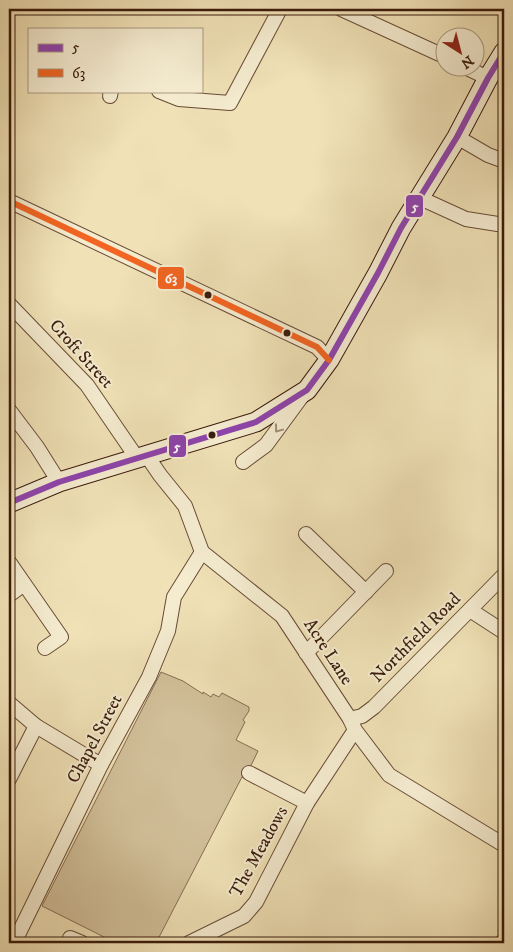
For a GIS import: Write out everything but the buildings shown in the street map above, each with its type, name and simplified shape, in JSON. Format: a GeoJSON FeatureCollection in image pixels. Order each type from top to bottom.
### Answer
{"type":"FeatureCollection","features":[{"type":"Feature","properties":{"kind":"main road"},"geometry":{"type":"LineString","coordinates":[[9,504],[59,482],[256,422],[307,390],[329,360],[378,274],[401,228],[456,137],[504,52]]}},
{"type":"Feature","properties":{"kind":"street"},"geometry":{"type":"LineString","coordinates":[[162,92],[179,99],[230,104],[280,9]]}},
{"type":"Feature","properties":{"kind":"street"},"geometry":{"type":"LineString","coordinates":[[342,9],[436,52]]}},
{"type":"Feature","properties":{"kind":"street"},"geometry":{"type":"LineString","coordinates":[[456,137],[488,155],[504,161]]}},
{"type":"Feature","properties":{"kind":"street"},"geometry":{"type":"LineString","coordinates":[[420,198],[466,219],[504,225]]}},
{"type":"Feature","properties":{"kind":"street"},"geometry":{"type":"LineString","coordinates":[[9,201],[317,347],[329,360]]}},
{"type":"Feature","properties":{"kind":"street","name":"Croft Street"},"geometry":{"type":"LineString","coordinates":[[9,304],[87,385],[142,457]]}},
{"type":"Feature","properties":{"kind":"street"},"geometry":{"type":"LineString","coordinates":[[243,462],[266,444],[307,390]]}},
{"type":"Feature","properties":{"kind":"street"},"geometry":{"type":"LineString","coordinates":[[9,410],[37,447],[59,482]]}},
{"type":"Feature","properties":{"kind":"street"},"geometry":{"type":"LineString","coordinates":[[142,457],[160,475],[185,506],[202,552]]}},
{"type":"Feature","properties":{"kind":"street"},"geometry":{"type":"LineString","coordinates":[[306,534],[366,592]]}},
{"type":"Feature","properties":{"kind":"street","name":"Acre Lane"},"geometry":{"type":"LineString","coordinates":[[202,552],[282,616],[353,725],[389,775],[504,845]]}},
{"type":"Feature","properties":{"kind":"street","name":"Chapel Street"},"geometry":{"type":"LineString","coordinates":[[14,943],[101,765],[149,677],[168,631],[174,596],[202,552]]}},
{"type":"Feature","properties":{"kind":"street"},"geometry":{"type":"LineString","coordinates":[[9,562],[61,637],[45,648]]}},
{"type":"Feature","properties":{"kind":"street"},"geometry":{"type":"LineString","coordinates":[[306,653],[386,571]]}},
{"type":"Feature","properties":{"kind":"street","name":"Northfield Road"},"geometry":{"type":"LineString","coordinates":[[353,725],[374,707],[504,575]]}},
{"type":"Feature","properties":{"kind":"street"},"geometry":{"type":"LineString","coordinates":[[9,596],[24,584]]}},
{"type":"Feature","properties":{"kind":"street"},"geometry":{"type":"LineString","coordinates":[[470,610],[504,632]]}},
{"type":"Feature","properties":{"kind":"street"},"geometry":{"type":"LineString","coordinates":[[9,703],[36,726],[101,765]]}},
{"type":"Feature","properties":{"kind":"street","name":"The Meadows"},"geometry":{"type":"LineString","coordinates":[[189,943],[244,916],[256,902],[307,803],[353,725]]}},
{"type":"Feature","properties":{"kind":"street"},"geometry":{"type":"LineString","coordinates":[[9,779],[36,726]]}},
{"type":"Feature","properties":{"kind":"street","name":"The Meadows"},"geometry":{"type":"LineString","coordinates":[[249,773],[307,803]]}},
{"type":"Feature","properties":{"kind":"shaded area"},"geometry":{"type":"Polygon","coordinates":[[[161,672],[183,681],[203,694],[203,692],[211,697],[213,694],[219,697],[222,693],[249,707],[249,711],[243,720],[245,722],[236,740],[258,751],[245,778],[242,777],[156,943],[116,943],[42,906],[161,672]]]}},
{"type":"Feature","properties":{"kind":"transit line","name":"5"},"geometry":{"type":"LineString","coordinates":[[9,503],[59,482],[256,422],[307,390],[329,360],[401,228],[457,137],[504,52]]}},
{"type":"Feature","properties":{"kind":"transit line","name":"63"},"geometry":{"type":"LineString","coordinates":[[9,201],[317,347],[329,360]]}}]}
